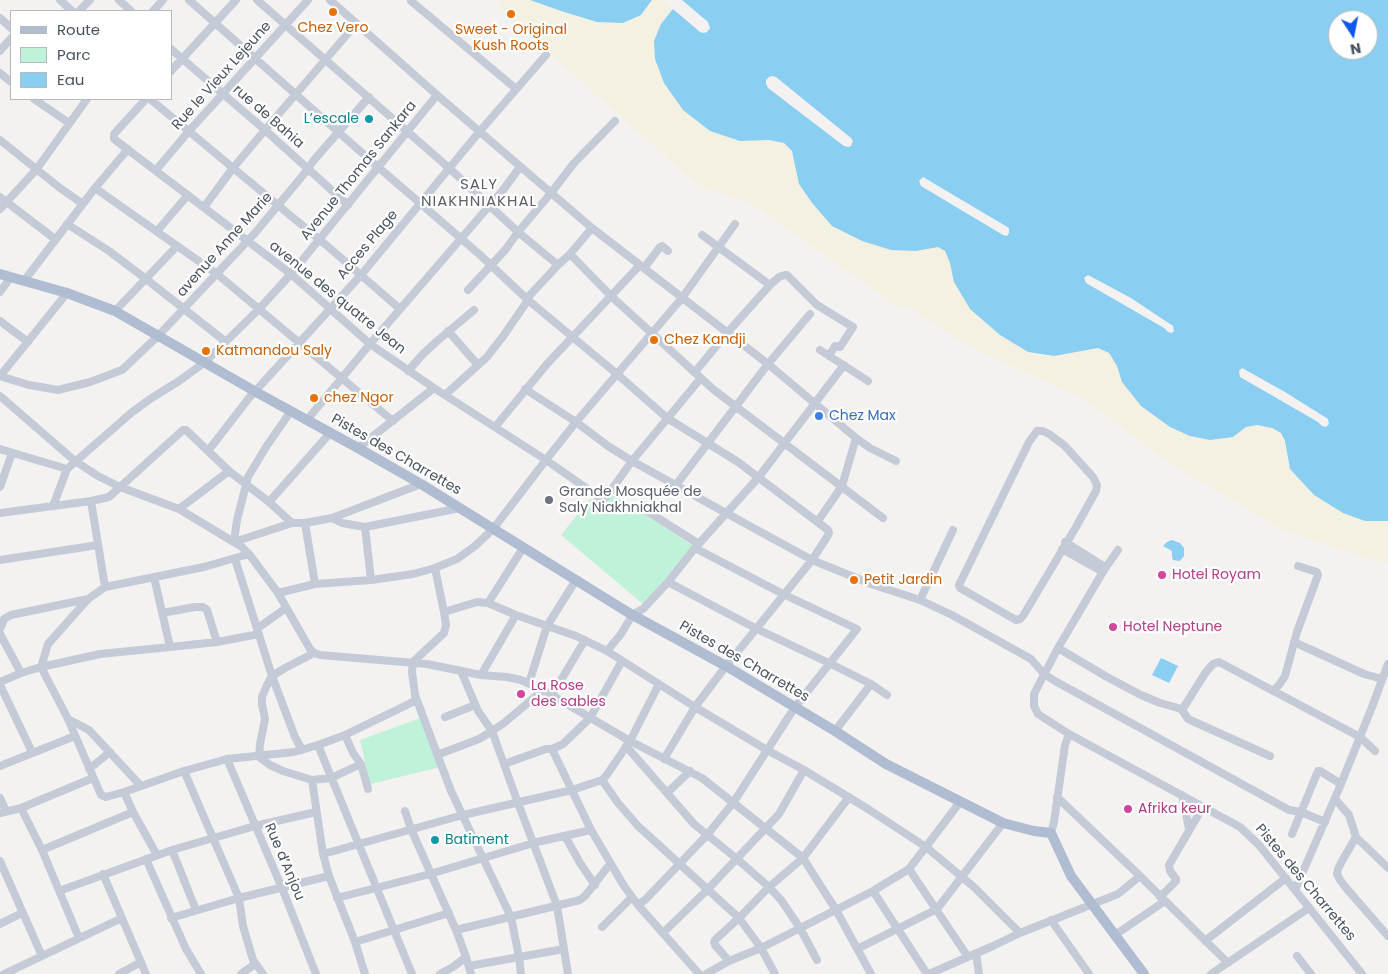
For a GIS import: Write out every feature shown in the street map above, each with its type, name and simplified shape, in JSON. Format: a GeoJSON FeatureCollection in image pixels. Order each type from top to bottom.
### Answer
{"type":"FeatureCollection","features":[{"type":"Feature","properties":{"kind":"main road","name":"Pistes des Charrettes"},"geometry":{"type":"LineString","coordinates":[[0,274],[67,293],[115,311],[420,484],[633,614],[726,666],[835,731],[886,764],[1003,823],[1034,831],[1051,833]]}},
{"type":"Feature","properties":{"kind":"main road"},"geometry":{"type":"LineString","coordinates":[[1051,833],[1071,876],[1144,974]]}},
{"type":"Feature","properties":{"kind":"street"},"geometry":{"type":"LineString","coordinates":[[60,0],[71,10]]}},
{"type":"Feature","properties":{"kind":"street"},"geometry":{"type":"LineString","coordinates":[[80,10],[90,0]]}},
{"type":"Feature","properties":{"kind":"street"},"geometry":{"type":"LineString","coordinates":[[119,0],[130,10]]}},
{"type":"Feature","properties":{"kind":"street"},"geometry":{"type":"LineString","coordinates":[[154,10],[163,0]]}},
{"type":"Feature","properties":{"kind":"street"},"geometry":{"type":"LineString","coordinates":[[189,0],[492,266],[528,300],[667,418],[738,462],[826,527],[829,533],[812,560],[726,666],[696,707],[664,759]]}},
{"type":"Feature","properties":{"kind":"street"},"geometry":{"type":"LineString","coordinates":[[172,70],[236,0]]}},
{"type":"Feature","properties":{"kind":"street"},"geometry":{"type":"LineString","coordinates":[[258,0],[449,168],[518,232],[558,265]]}},
{"type":"Feature","properties":{"kind":"street","name":"Rue le Vieux Lejeune"},"geometry":{"type":"LineString","coordinates":[[156,170],[308,0]]}},
{"type":"Feature","properties":{"kind":"street"},"geometry":{"type":"LineString","coordinates":[[330,0],[592,228],[768,364],[856,438],[870,448],[896,461]]}},
{"type":"Feature","properties":{"kind":"street"},"geometry":{"type":"LineString","coordinates":[[411,1],[515,88]]}},
{"type":"Feature","properties":{"kind":"street"},"geometry":{"type":"LineString","coordinates":[[0,18],[10,27]]}},
{"type":"Feature","properties":{"kind":"street"},"geometry":{"type":"LineString","coordinates":[[204,207],[233,168],[356,24]]}},
{"type":"Feature","properties":{"kind":"street"},"geometry":{"type":"LineString","coordinates":[[0,51],[10,39]]}},
{"type":"Feature","properties":{"kind":"street","name":"rue de Bahia"},"geometry":{"type":"LineString","coordinates":[[172,50],[348,205]]}},
{"type":"Feature","properties":{"kind":"street","name":"Acces Plage"},"geometry":{"type":"LineString","coordinates":[[208,451],[243,406],[361,275],[515,88],[546,54]]}},
{"type":"Feature","properties":{"kind":"street"},"geometry":{"type":"LineString","coordinates":[[0,73],[10,81]]}},
{"type":"Feature","properties":{"kind":"street","name":"Avenue Thomas Sankara"},"geometry":{"type":"LineString","coordinates":[[67,469],[138,408],[205,362],[259,309],[291,274],[437,95]]}},
{"type":"Feature","properties":{"kind":"street"},"geometry":{"type":"LineString","coordinates":[[308,168],[368,97]]}},
{"type":"Feature","properties":{"kind":"street"},"geometry":{"type":"LineString","coordinates":[[35,100],[69,123]]}},
{"type":"Feature","properties":{"kind":"street"},"geometry":{"type":"LineString","coordinates":[[0,209],[36,170],[86,100]]}},
{"type":"Feature","properties":{"kind":"street","name":"avenue des quatre Jean"},"geometry":{"type":"LineString","coordinates":[[145,100],[113,136],[291,274],[370,344],[434,388],[546,460],[603,500],[632,461]]}},
{"type":"Feature","properties":{"kind":"street"},"geometry":{"type":"LineString","coordinates":[[151,100],[400,309]]}},
{"type":"Feature","properties":{"kind":"street"},"geometry":{"type":"LineString","coordinates":[[468,290],[492,266],[574,163],[615,121]]}},
{"type":"Feature","properties":{"kind":"street"},"geometry":{"type":"LineString","coordinates":[[0,140],[36,170],[83,204]]}},
{"type":"Feature","properties":{"kind":"street"},"geometry":{"type":"LineString","coordinates":[[24,281],[95,188],[128,149]]}},
{"type":"Feature","properties":{"kind":"street"},"geometry":{"type":"LineString","coordinates":[[307,420],[460,238],[503,190],[520,167]]}},
{"type":"Feature","properties":{"kind":"street","name":"avenue Anne Marie"},"geometry":{"type":"LineString","coordinates":[[0,376],[29,385],[58,390],[118,372],[124,368],[158,336],[255,233],[308,168]]}},
{"type":"Feature","properties":{"kind":"street"},"geometry":{"type":"LineString","coordinates":[[95,188],[217,274],[393,421]]}},
{"type":"Feature","properties":{"kind":"street"},"geometry":{"type":"LineString","coordinates":[[157,231],[188,195]]}},
{"type":"Feature","properties":{"kind":"street"},"geometry":{"type":"LineString","coordinates":[[0,197],[55,239]]}},
{"type":"Feature","properties":{"kind":"street"},"geometry":{"type":"LineString","coordinates":[[67,224],[146,279],[226,342]]}},
{"type":"Feature","properties":{"kind":"street"},"geometry":{"type":"LineString","coordinates":[[278,593],[315,584],[371,580],[413,574],[435,568],[466,553],[493,529],[576,422],[682,298],[735,224]]}},
{"type":"Feature","properties":{"kind":"street"},"geometry":{"type":"LineString","coordinates":[[446,395],[478,366],[504,335],[530,295],[570,254],[592,228]]}},
{"type":"Feature","properties":{"kind":"street"},"geometry":{"type":"LineString","coordinates":[[702,235],[770,285]]}},
{"type":"Feature","properties":{"kind":"street"},"geometry":{"type":"LineString","coordinates":[[115,311],[177,246]]}},
{"type":"Feature","properties":{"kind":"street"},"geometry":{"type":"LineString","coordinates":[[495,427],[525,389],[571,337],[611,296],[660,247],[662,246],[668,251]]}},
{"type":"Feature","properties":{"kind":"street"},"geometry":{"type":"LineString","coordinates":[[570,254],[611,296],[698,375],[736,407],[883,518]]}},
{"type":"Feature","properties":{"kind":"street"},"geometry":{"type":"LineString","coordinates":[[632,461],[667,418],[727,332],[779,277],[787,275],[817,305],[852,326],[853,328],[840,347],[836,346],[829,356]]}},
{"type":"Feature","properties":{"kind":"street"},"geometry":{"type":"LineString","coordinates":[[0,292],[11,277]]}},
{"type":"Feature","properties":{"kind":"street"},"geometry":{"type":"LineString","coordinates":[[0,376],[67,293]]}},
{"type":"Feature","properties":{"kind":"street"},"geometry":{"type":"LineString","coordinates":[[408,370],[422,354],[474,310]]}},
{"type":"Feature","properties":{"kind":"street"},"geometry":{"type":"LineString","coordinates":[[676,485],[768,364],[810,314]]}},
{"type":"Feature","properties":{"kind":"street"},"geometry":{"type":"LineString","coordinates":[[0,321],[28,342]]}},
{"type":"Feature","properties":{"kind":"street"},"geometry":{"type":"LineString","coordinates":[[448,331],[478,366]]}},
{"type":"Feature","properties":{"kind":"street"},"geometry":{"type":"LineString","coordinates":[[820,350],[868,381]]}},
{"type":"Feature","properties":{"kind":"street"},"geometry":{"type":"LineString","coordinates":[[607,651],[621,634],[633,614],[643,609],[668,582],[697,546],[758,478],[844,366]]}},
{"type":"Feature","properties":{"kind":"street"},"geometry":{"type":"LineString","coordinates":[[358,448],[434,388]]}},
{"type":"Feature","properties":{"kind":"street"},"geometry":{"type":"LineString","coordinates":[[525,389],[632,461],[812,560],[871,584],[920,600],[952,616],[1023,654],[1055,682],[1289,810],[1301,812],[1325,822]]}},
{"type":"Feature","properties":{"kind":"street"},"geometry":{"type":"LineString","coordinates":[[0,396],[76,461],[98,476],[120,488],[179,508],[250,554],[278,593],[314,653],[414,662],[529,682],[628,743],[690,771],[714,786],[802,858],[836,910],[871,974]]}},
{"type":"Feature","properties":{"kind":"street"},"geometry":{"type":"LineString","coordinates":[[234,542],[234,532],[248,477],[291,411]]}},
{"type":"Feature","properties":{"kind":"street"},"geometry":{"type":"LineString","coordinates":[[2,511],[53,506],[109,497],[185,430],[229,471],[269,502],[292,523]]}},
{"type":"Feature","properties":{"kind":"street"},"geometry":{"type":"LineString","coordinates":[[1037,431],[1050,434],[1064,445],[1093,477],[1096,486],[1096,491],[1064,546],[1020,619],[1016,620],[959,586],[1029,442],[1037,431]]}},
{"type":"Feature","properties":{"kind":"street"},"geometry":{"type":"LineString","coordinates":[[269,502],[331,432]]}},
{"type":"Feature","properties":{"kind":"street"},"geometry":{"type":"LineString","coordinates":[[818,522],[842,486],[856,438]]}},
{"type":"Feature","properties":{"kind":"street"},"geometry":{"type":"LineString","coordinates":[[0,449],[67,469],[53,506]]}},
{"type":"Feature","properties":{"kind":"street"},"geometry":{"type":"LineString","coordinates":[[0,487],[12,453]]}},
{"type":"Feature","properties":{"kind":"street"},"geometry":{"type":"LineString","coordinates":[[179,508],[229,471]]}},
{"type":"Feature","properties":{"kind":"street"},"geometry":{"type":"LineString","coordinates":[[234,542],[292,523],[305,523],[332,518],[420,484]]}},
{"type":"Feature","properties":{"kind":"street"},"geometry":{"type":"LineString","coordinates":[[91,501],[105,587]]}},
{"type":"Feature","properties":{"kind":"street"},"geometry":{"type":"LineString","coordinates":[[332,518],[342,523],[365,527],[460,508]]}},
{"type":"Feature","properties":{"kind":"street"},"geometry":{"type":"LineString","coordinates":[[638,905],[707,835],[733,802],[795,707],[857,629],[783,594],[697,546],[642,508]]}},
{"type":"Feature","properties":{"kind":"street"},"geometry":{"type":"LineString","coordinates":[[305,523],[315,584]]}},
{"type":"Feature","properties":{"kind":"street"},"geometry":{"type":"LineString","coordinates":[[365,527],[371,580]]}},
{"type":"Feature","properties":{"kind":"street"},"geometry":{"type":"LineString","coordinates":[[920,600],[954,530]]}},
{"type":"Feature","properties":{"kind":"street"},"geometry":{"type":"LineString","coordinates":[[0,560],[98,545]]}},
{"type":"Feature","properties":{"kind":"street"},"geometry":{"type":"LineString","coordinates":[[1064,546],[1104,569]]}},
{"type":"Feature","properties":{"kind":"street"},"geometry":{"type":"LineString","coordinates":[[488,603],[523,548]]}},
{"type":"Feature","properties":{"kind":"street"},"geometry":{"type":"LineString","coordinates":[[1044,674],[1104,569],[1118,550]]}},
{"type":"Feature","properties":{"kind":"street"},"geometry":{"type":"LineString","coordinates":[[250,554],[204,567],[105,587],[88,598],[48,644],[42,667],[68,719],[99,792],[104,796],[124,792],[184,771],[227,760],[302,750],[345,735],[417,700]]}},
{"type":"Feature","properties":{"kind":"street"},"geometry":{"type":"LineString","coordinates":[[234,559],[272,676],[295,737],[302,750]]}},
{"type":"Feature","properties":{"kind":"street"},"geometry":{"type":"LineString","coordinates":[[1273,691],[1279,686],[1285,676],[1294,642],[1318,573],[1298,566]]}},
{"type":"Feature","properties":{"kind":"street"},"geometry":{"type":"LineString","coordinates":[[435,568],[446,626],[444,633],[414,662],[413,683],[417,700],[451,791],[510,917],[521,974]]}},
{"type":"Feature","properties":{"kind":"street"},"geometry":{"type":"LineString","coordinates":[[154,576],[170,648]]}},
{"type":"Feature","properties":{"kind":"street"},"geometry":{"type":"LineString","coordinates":[[529,682],[547,626],[576,580]]}},
{"type":"Feature","properties":{"kind":"street"},"geometry":{"type":"LineString","coordinates":[[668,582],[755,628],[871,684],[887,695]]}},
{"type":"Feature","properties":{"kind":"street"},"geometry":{"type":"LineString","coordinates":[[0,628],[4,619],[12,615],[88,598]]}},
{"type":"Feature","properties":{"kind":"street"},"geometry":{"type":"LineString","coordinates":[[444,612],[477,602],[488,603],[516,615],[567,632],[607,651],[767,750],[849,797],[926,847],[962,876],[1020,933]]}},
{"type":"Feature","properties":{"kind":"street"},"geometry":{"type":"LineString","coordinates":[[162,613],[203,607],[207,610],[218,642]]}},
{"type":"Feature","properties":{"kind":"street"},"geometry":{"type":"LineString","coordinates":[[32,752],[0,684],[21,673],[100,654],[218,642],[258,631],[286,608]]}},
{"type":"Feature","properties":{"kind":"street"},"geometry":{"type":"LineString","coordinates":[[481,675],[516,615]]}},
{"type":"Feature","properties":{"kind":"street"},"geometry":{"type":"LineString","coordinates":[[0,634],[21,673]]}},
{"type":"Feature","properties":{"kind":"street"},"geometry":{"type":"LineString","coordinates":[[552,695],[585,640]]}},
{"type":"Feature","properties":{"kind":"street"},"geometry":{"type":"LineString","coordinates":[[1294,642],[1364,674],[1382,680]]}},
{"type":"Feature","properties":{"kind":"street"},"geometry":{"type":"LineString","coordinates":[[1058,648],[1141,695],[1182,710],[1188,719],[1270,756]]}},
{"type":"Feature","properties":{"kind":"street"},"geometry":{"type":"LineString","coordinates":[[259,757],[265,719],[262,696],[267,685],[272,676],[314,653]]}},
{"type":"Feature","properties":{"kind":"street"},"geometry":{"type":"LineString","coordinates":[[504,764],[563,744],[590,718],[622,661]]}},
{"type":"Feature","properties":{"kind":"street"},"geometry":{"type":"LineString","coordinates":[[1182,710],[1201,679],[1216,662],[1219,662],[1360,737],[1375,751]]}},
{"type":"Feature","properties":{"kind":"street"},"geometry":{"type":"LineString","coordinates":[[1295,890],[1335,799],[1388,664]]}},
{"type":"Feature","properties":{"kind":"street"},"geometry":{"type":"LineString","coordinates":[[461,671],[474,705],[492,731],[557,906],[568,974]]}},
{"type":"Feature","properties":{"kind":"street","name":"Pistes des Charrettes"},"geometry":{"type":"LineString","coordinates":[[1044,674],[1033,700],[1035,711],[1038,714],[1069,734],[1240,827],[1286,878],[1362,974]]}},
{"type":"Feature","properties":{"kind":"street"},"geometry":{"type":"LineString","coordinates":[[323,854],[463,815],[572,790],[602,780],[628,743],[659,684]]}},
{"type":"Feature","properties":{"kind":"street"},"geometry":{"type":"LineString","coordinates":[[835,731],[871,684]]}},
{"type":"Feature","properties":{"kind":"street"},"geometry":{"type":"LineString","coordinates":[[437,755],[480,738],[492,731],[543,690]]}},
{"type":"Feature","properties":{"kind":"street"},"geometry":{"type":"LineString","coordinates":[[445,717],[474,705]]}},
{"type":"Feature","properties":{"kind":"street"},"geometry":{"type":"LineString","coordinates":[[68,719],[89,730],[141,786]]}},
{"type":"Feature","properties":{"kind":"street"},"geometry":{"type":"LineString","coordinates":[[1051,833],[1065,745],[1069,734]]}},
{"type":"Feature","properties":{"kind":"street"},"geometry":{"type":"LineString","coordinates":[[345,735],[353,754],[361,764],[368,789]]}},
{"type":"Feature","properties":{"kind":"street"},"geometry":{"type":"LineString","coordinates":[[0,766],[74,736]]}},
{"type":"Feature","properties":{"kind":"street"},"geometry":{"type":"LineString","coordinates":[[628,743],[694,824],[769,886],[788,908],[817,960]]}},
{"type":"Feature","properties":{"kind":"street"},"geometry":{"type":"LineString","coordinates":[[318,745],[412,974]]}},
{"type":"Feature","properties":{"kind":"street"},"geometry":{"type":"LineString","coordinates":[[552,749],[610,864],[638,905],[700,974]]}},
{"type":"Feature","properties":{"kind":"street"},"geometry":{"type":"LineString","coordinates":[[89,769],[110,752]]}},
{"type":"Feature","properties":{"kind":"street"},"geometry":{"type":"LineString","coordinates":[[259,757],[283,771],[312,780],[331,778],[361,764]]}},
{"type":"Feature","properties":{"kind":"street","name":"Rue d’Anjou"},"geometry":{"type":"LineString","coordinates":[[227,760],[282,888],[316,974]]}},
{"type":"Feature","properties":{"kind":"street"},"geometry":{"type":"LineString","coordinates":[[663,933],[766,830],[779,814],[804,770]]}},
{"type":"Feature","properties":{"kind":"street"},"geometry":{"type":"LineString","coordinates":[[184,771],[238,898],[243,926],[255,964],[263,974]]}},
{"type":"Feature","properties":{"kind":"street"},"geometry":{"type":"LineString","coordinates":[[667,793],[690,771]]}},
{"type":"Feature","properties":{"kind":"street"},"geometry":{"type":"LineString","coordinates":[[1292,834],[1318,771],[1341,784]]}},
{"type":"Feature","properties":{"kind":"street"},"geometry":{"type":"LineString","coordinates":[[0,798],[3,812],[21,808],[93,778]]}},
{"type":"Feature","properties":{"kind":"street"},"geometry":{"type":"LineString","coordinates":[[312,780],[323,854],[329,876],[355,942],[365,974]]}},
{"type":"Feature","properties":{"kind":"street"},"geometry":{"type":"LineString","coordinates":[[602,780],[628,816],[739,918],[761,948],[775,974]]}},
{"type":"Feature","properties":{"kind":"street"},"geometry":{"type":"LineString","coordinates":[[124,792],[156,855]]}},
{"type":"Feature","properties":{"kind":"street"},"geometry":{"type":"LineString","coordinates":[[1182,795],[1189,829]]}},
{"type":"Feature","properties":{"kind":"street"},"geometry":{"type":"LineString","coordinates":[[729,961],[714,942],[769,886],[802,858],[849,797]]}},
{"type":"Feature","properties":{"kind":"street"},"geometry":{"type":"LineString","coordinates":[[1058,797],[1228,963]]}},
{"type":"Feature","properties":{"kind":"street"},"geometry":{"type":"LineString","coordinates":[[1335,799],[1349,815],[1356,837],[1388,868]]}},
{"type":"Feature","properties":{"kind":"street"},"geometry":{"type":"LineString","coordinates":[[706,974],[873,891],[909,869],[960,802]]}},
{"type":"Feature","properties":{"kind":"street"},"geometry":{"type":"LineString","coordinates":[[1116,935],[1163,899],[1176,881],[1169,865],[1203,807]]}},
{"type":"Feature","properties":{"kind":"street"},"geometry":{"type":"LineString","coordinates":[[21,808],[42,850],[79,938]]}},
{"type":"Feature","properties":{"kind":"street"},"geometry":{"type":"LineString","coordinates":[[405,811],[430,874],[456,930],[470,970],[519,957],[564,949]]}},
{"type":"Feature","properties":{"kind":"street"},"geometry":{"type":"LineString","coordinates":[[42,850],[133,812]]}},
{"type":"Feature","properties":{"kind":"street"},"geometry":{"type":"LineString","coordinates":[[59,891],[172,850],[255,826],[316,812]]}},
{"type":"Feature","properties":{"kind":"street"},"geometry":{"type":"LineString","coordinates":[[857,950],[937,909],[1003,823]]}},
{"type":"Feature","properties":{"kind":"street"},"geometry":{"type":"LineString","coordinates":[[337,898],[430,874],[533,844],[592,830]]}},
{"type":"Feature","properties":{"kind":"street"},"geometry":{"type":"LineString","coordinates":[[565,836],[595,885]]}},
{"type":"Feature","properties":{"kind":"street"},"geometry":{"type":"LineString","coordinates":[[1356,837],[1337,874],[1346,889],[1388,936]]}},
{"type":"Feature","properties":{"kind":"street"},"geometry":{"type":"LineString","coordinates":[[172,850],[196,910]]}},
{"type":"Feature","properties":{"kind":"street"},"geometry":{"type":"LineString","coordinates":[[146,859],[171,918],[191,959],[201,974]]}},
{"type":"Feature","properties":{"kind":"street"},"geometry":{"type":"LineString","coordinates":[[0,861],[2,872],[42,956]]}},
{"type":"Feature","properties":{"kind":"street"},"geometry":{"type":"LineString","coordinates":[[456,930],[583,899],[610,864]]}},
{"type":"Feature","properties":{"kind":"street"},"geometry":{"type":"LineString","coordinates":[[909,869],[968,957]]}},
{"type":"Feature","properties":{"kind":"street"},"geometry":{"type":"LineString","coordinates":[[102,874],[146,974]]}},
{"type":"Feature","properties":{"kind":"street"},"geometry":{"type":"LineString","coordinates":[[171,918],[238,898],[329,876]]}},
{"type":"Feature","properties":{"kind":"street"},"geometry":{"type":"LineString","coordinates":[[873,891],[928,974],[1020,933],[1118,894],[1140,876]]}},
{"type":"Feature","properties":{"kind":"street"},"geometry":{"type":"LineString","coordinates":[[1205,941],[1286,878]]}},
{"type":"Feature","properties":{"kind":"street"},"geometry":{"type":"LineString","coordinates":[[602,927],[632,897]]}},
{"type":"Feature","properties":{"kind":"street"},"geometry":{"type":"LineString","coordinates":[[1211,974],[1310,908]]}},
{"type":"Feature","properties":{"kind":"street"},"geometry":{"type":"LineString","coordinates":[[0,924],[22,913]]}},
{"type":"Feature","properties":{"kind":"street"},"geometry":{"type":"LineString","coordinates":[[355,942],[448,913]]}},
{"type":"Feature","properties":{"kind":"street"},"geometry":{"type":"LineString","coordinates":[[4,974],[122,918]]}},
{"type":"Feature","properties":{"kind":"street"},"geometry":{"type":"LineString","coordinates":[[1051,920],[1089,974]]}},
{"type":"Feature","properties":{"kind":"street"},"geometry":{"type":"LineString","coordinates":[[976,953],[979,974]]}},
{"type":"Feature","properties":{"kind":"street"},"geometry":{"type":"LineString","coordinates":[[1297,956],[1311,974]]}},
{"type":"Feature","properties":{"kind":"street"},"geometry":{"type":"LineString","coordinates":[[440,974],[466,957]]}},
{"type":"Feature","properties":{"kind":"street"},"geometry":{"type":"LineString","coordinates":[[119,974],[141,962]]}},
{"type":"Feature","properties":{"kind":"street"},"geometry":{"type":"LineString","coordinates":[[241,974],[255,964]]}},
{"type":"Feature","properties":{"kind":"green space"},"geometry":{"type":"Polygon","coordinates":[[[613,495],[694,546],[643,604],[561,535],[590,499],[605,499],[613,495]]]}},
{"type":"Feature","properties":{"kind":"green space"},"geometry":{"type":"Polygon","coordinates":[[[423,717],[441,767],[370,784],[360,740],[423,717]]]}},
{"type":"Feature","properties":{"kind":"sand"},"geometry":{"type":"Polygon","coordinates":[[[502,0],[530,0],[597,22],[641,15],[652,0],[662,0],[673,9],[661,24],[655,59],[664,83],[683,110],[710,131],[740,141],[769,140],[784,143],[792,151],[799,184],[812,203],[832,226],[916,251],[938,247],[945,251],[950,262],[1000,335],[1029,352],[1054,356],[1098,348],[1109,353],[1117,366],[1122,382],[1141,406],[1170,427],[1233,437],[1246,427],[1257,425],[1272,428],[1281,433],[1285,441],[1290,469],[1365,521],[1388,521],[1388,564],[1286,532],[1168,462],[1085,400],[965,344],[906,305],[901,309],[751,203],[698,185],[496,6],[502,0]]]}},
{"type":"Feature","properties":{"kind":"water"},"geometry":{"type":"Polygon","coordinates":[[[530,0],[652,0],[641,15],[623,23],[597,22],[530,0]]]}},
{"type":"Feature","properties":{"kind":"water"},"geometry":{"type":"Polygon","coordinates":[[[682,0],[1388,0],[1388,521],[1365,521],[1343,513],[1314,495],[1290,469],[1285,441],[1281,433],[1272,428],[1257,425],[1246,427],[1233,437],[1210,440],[1190,436],[1170,427],[1141,406],[1122,382],[1117,366],[1109,353],[1098,348],[1054,356],[1028,352],[1000,335],[970,309],[954,282],[945,251],[938,247],[916,251],[891,250],[862,241],[832,226],[812,203],[799,184],[792,151],[784,143],[769,140],[740,141],[710,131],[683,110],[664,83],[655,59],[654,41],[661,24],[673,9],[700,32],[707,32],[710,28],[708,22],[682,0]]]}},
{"type":"Feature","properties":{"kind":"water"},"geometry":{"type":"Polygon","coordinates":[[[1172,540],[1180,543],[1184,548],[1184,556],[1180,561],[1173,560],[1172,551],[1163,546],[1172,540]]]}},
{"type":"Feature","properties":{"kind":"water"},"geometry":{"type":"Polygon","coordinates":[[[1161,658],[1178,666],[1169,683],[1152,675],[1161,658]]]}},
{"type":"Feature","properties":{"kind":"pier"},"geometry":{"type":"Polygon","coordinates":[[[772,76],[776,77],[851,138],[853,141],[851,146],[844,146],[768,88],[766,80],[772,76]]]}},
{"type":"Feature","properties":{"kind":"pier"},"geometry":{"type":"Polygon","coordinates":[[[923,177],[1009,228],[1007,236],[921,186],[919,181],[923,177]]]}},
{"type":"Feature","properties":{"kind":"pier"},"geometry":{"type":"Polygon","coordinates":[[[1088,275],[1131,298],[1173,326],[1174,331],[1172,333],[1168,332],[1086,283],[1084,278],[1088,275]]]}},
{"type":"Feature","properties":{"kind":"pier"},"geometry":{"type":"Polygon","coordinates":[[[1242,368],[1328,419],[1329,424],[1326,427],[1322,426],[1240,377],[1239,371],[1242,368]]]}},
{"type":"Feature","properties":{"kind":"place","name":"Chez Vero"},"geometry":{"type":"Point","coordinates":[333,12]}},
{"type":"Feature","properties":{"kind":"place","name":"Sweet - Original Kush Roots"},"geometry":{"type":"Point","coordinates":[511,14]}},
{"type":"Feature","properties":{"kind":"place","name":"L’escale"},"geometry":{"type":"Point","coordinates":[369,119]}},
{"type":"Feature","properties":{"kind":"place","name":"Chez Kandji"},"geometry":{"type":"Point","coordinates":[654,340]}},
{"type":"Feature","properties":{"kind":"place","name":"Katmandou Saly"},"geometry":{"type":"Point","coordinates":[206,351]}},
{"type":"Feature","properties":{"kind":"place","name":"chez Ngor"},"geometry":{"type":"Point","coordinates":[314,398]}},
{"type":"Feature","properties":{"kind":"place","name":"Chez Max"},"geometry":{"type":"Point","coordinates":[819,416]}},
{"type":"Feature","properties":{"kind":"place","name":"Grande Mosquée de Saly Niakhniakhal"},"geometry":{"type":"Point","coordinates":[549,500]}},
{"type":"Feature","properties":{"kind":"place","name":"Hotel Royam"},"geometry":{"type":"Point","coordinates":[1162,575]}},
{"type":"Feature","properties":{"kind":"place","name":"Petit Jardin"},"geometry":{"type":"Point","coordinates":[854,580]}},
{"type":"Feature","properties":{"kind":"place","name":"Hotel Neptune"},"geometry":{"type":"Point","coordinates":[1113,627]}},
{"type":"Feature","properties":{"kind":"place","name":"La Rose des sables"},"geometry":{"type":"Point","coordinates":[521,694]}},
{"type":"Feature","properties":{"kind":"place","name":"Afrika keur"},"geometry":{"type":"Point","coordinates":[1128,809]}},
{"type":"Feature","properties":{"kind":"place","name":"Batiment"},"geometry":{"type":"Point","coordinates":[435,840]}},
{"type":"Feature","properties":{"kind":"district","name":"SALY NIAKHNIAKHAL"},"geometry":{"type":"Point","coordinates":[479,194]}}]}
